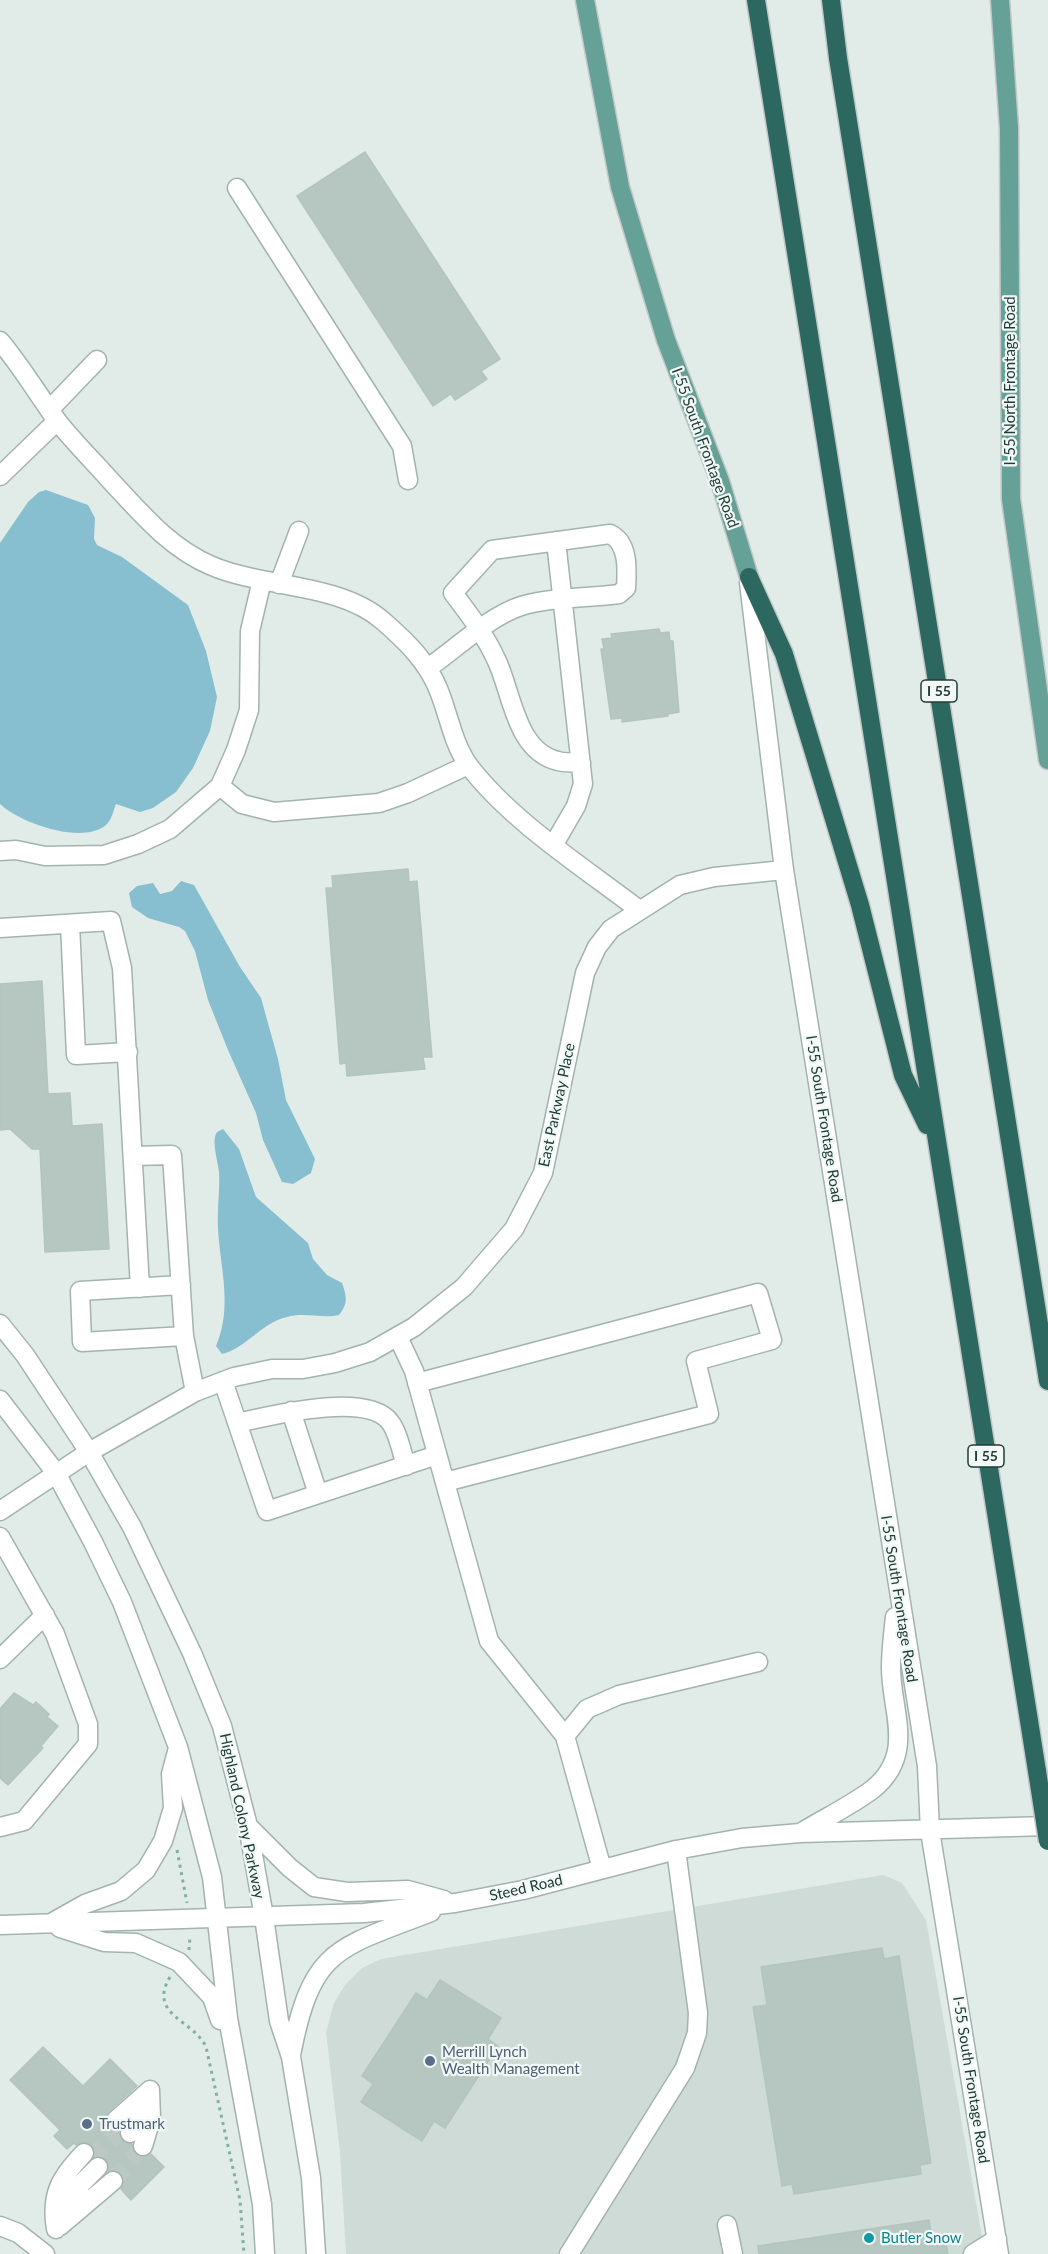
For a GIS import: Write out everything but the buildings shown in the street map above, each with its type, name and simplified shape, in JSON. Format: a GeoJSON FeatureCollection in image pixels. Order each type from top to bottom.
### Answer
{"type":"FeatureCollection","features":[{"type":"Feature","properties":{"kind":"highway","name":"I 55"},"geometry":{"type":"LineString","coordinates":[[756,0],[1048,1840]]}},
{"type":"Feature","properties":{"kind":"highway","name":"I 55"},"geometry":{"type":"LineString","coordinates":[[831,0],[838,58],[1048,1381]]}},
{"type":"Feature","properties":{"kind":"highway"},"geometry":{"type":"LineString","coordinates":[[749,577],[784,654],[811,739],[860,905],[903,1075],[936,1142]]}},
{"type":"Feature","properties":{"kind":"main road","name":"I-55 South Frontage Road"},"geometry":{"type":"LineString","coordinates":[[585,0],[620,187],[666,340],[720,481],[749,577]]}},
{"type":"Feature","properties":{"kind":"main road","name":"I-55 North Frontage Road"},"geometry":{"type":"LineString","coordinates":[[1000,0],[1009,128],[1011,499],[1048,760]]}},
{"type":"Feature","properties":{"kind":"street"},"geometry":{"type":"LineString","coordinates":[[237,188],[402,446],[408,480]]}},
{"type":"Feature","properties":{"kind":"street"},"geometry":{"type":"LineString","coordinates":[[0,341],[23,368],[53,415],[120,491],[178,548],[213,566],[339,598],[375,614],[404,639],[428,668],[439,690],[456,741],[468,765],[500,802],[638,909]]}},
{"type":"Feature","properties":{"kind":"street"},"geometry":{"type":"LineString","coordinates":[[0,476],[97,360]]}},
{"type":"Feature","properties":{"kind":"street"},"geometry":{"type":"LineString","coordinates":[[0,850],[45,856],[104,855],[138,844],[170,829],[220,786],[236,750],[249,710],[250,631],[270,582],[299,531]]}},
{"type":"Feature","properties":{"kind":"street"},"geometry":{"type":"LineString","coordinates":[[428,668],[480,630],[521,606],[619,594],[626,588],[624,547],[619,538],[610,534],[492,550],[453,593],[480,630],[497,660],[519,725],[540,753],[558,761],[581,762]]}},
{"type":"Feature","properties":{"kind":"street"},"geometry":{"type":"LineString","coordinates":[[554,844],[576,806],[583,784],[556,541]]}},
{"type":"Feature","properties":{"kind":"street","name":"I-55 South Frontage Road"},"geometry":{"type":"LineString","coordinates":[[749,577],[784,870],[927,1766],[930,1831],[998,2247]]}},
{"type":"Feature","properties":{"kind":"street"},"geometry":{"type":"LineString","coordinates":[[220,786],[242,804],[274,812],[379,803],[408,793],[468,765]]}},
{"type":"Feature","properties":{"kind":"street","name":"East Parkway Place"},"geometry":{"type":"LineString","coordinates":[[0,1510],[89,1452],[195,1392],[223,1381],[272,1369],[303,1369],[335,1363],[370,1352],[398,1337],[464,1287],[514,1229],[543,1173],[585,973],[597,947],[611,929],[638,909],[680,885],[714,877],[784,870]]}},
{"type":"Feature","properties":{"kind":"street"},"geometry":{"type":"LineString","coordinates":[[0,928],[111,921],[122,968],[140,1288]]}},
{"type":"Feature","properties":{"kind":"street"},"geometry":{"type":"LineString","coordinates":[[69,924],[76,1055],[128,1052]]}},
{"type":"Feature","properties":{"kind":"street"},"geometry":{"type":"LineString","coordinates":[[133,1156],[172,1155],[184,1336],[195,1392]]}},
{"type":"Feature","properties":{"kind":"street"},"geometry":{"type":"LineString","coordinates":[[181,1286],[80,1291],[82,1342],[184,1336]]}},
{"type":"Feature","properties":{"kind":"street"},"geometry":{"type":"LineString","coordinates":[[417,1383],[758,1293],[772,1340],[696,1361],[709,1414],[445,1482]]}},
{"type":"Feature","properties":{"kind":"street","name":"Highland Colony Parkway"},"geometry":{"type":"LineString","coordinates":[[0,1324],[25,1355],[89,1452],[132,1527],[192,1653],[222,1726],[248,1826],[279,2021],[291,2057],[311,2178],[316,2254]]}},
{"type":"Feature","properties":{"kind":"street"},"geometry":{"type":"LineString","coordinates":[[398,1337],[417,1383],[489,1641],[565,1736],[602,1869]]}},
{"type":"Feature","properties":{"kind":"street"},"geometry":{"type":"LineString","coordinates":[[223,1381],[267,1511],[437,1455]]}},
{"type":"Feature","properties":{"kind":"street"},"geometry":{"type":"LineString","coordinates":[[0,1400],[56,1473],[122,1602],[178,1747],[212,1877],[215,1918],[235,2062],[262,2204],[265,2254]]}},
{"type":"Feature","properties":{"kind":"street"},"geometry":{"type":"LineString","coordinates":[[237,1423],[291,1411],[330,1408],[371,1409],[390,1422],[406,1466]]}},
{"type":"Feature","properties":{"kind":"street"},"geometry":{"type":"LineString","coordinates":[[291,1411],[318,1494]]}},
{"type":"Feature","properties":{"kind":"street"},"geometry":{"type":"LineString","coordinates":[[0,1537],[55,1634],[88,1724],[88,1744],[24,1821],[0,1827]]}},
{"type":"Feature","properties":{"kind":"street"},"geometry":{"type":"LineString","coordinates":[[800,1833],[873,1789],[887,1775],[897,1749],[900,1728],[891,1669],[897,1588]]}},
{"type":"Feature","properties":{"kind":"street"},"geometry":{"type":"LineString","coordinates":[[0,1659],[45,1615]]}},
{"type":"Feature","properties":{"kind":"street"},"geometry":{"type":"LineString","coordinates":[[565,1736],[587,1709],[619,1695],[758,1662]]}},
{"type":"Feature","properties":{"kind":"street"},"geometry":{"type":"LineString","coordinates":[[50,1924],[86,1904],[121,1891],[146,1870],[164,1841],[173,1808],[171,1774],[178,1747]]}},
{"type":"Feature","properties":{"kind":"street"},"geometry":{"type":"LineString","coordinates":[[248,1826],[290,1868],[314,1887],[347,1892],[408,1890],[455,1903]]}},
{"type":"Feature","properties":{"kind":"street","name":"Steed Road"},"geometry":{"type":"LineString","coordinates":[[0,1925],[364,1913],[455,1903],[522,1890],[676,1850],[741,1838],[800,1833],[1048,1826]]}},
{"type":"Feature","properties":{"kind":"street"},"geometry":{"type":"LineString","coordinates":[[573,2253],[685,2068],[692,2051],[698,2013],[676,1850]]}},
{"type":"Feature","properties":{"kind":"street"},"geometry":{"type":"LineString","coordinates":[[291,2057],[298,2016],[311,1982],[332,1956],[359,1938],[455,1903]]}},
{"type":"Feature","properties":{"kind":"street"},"geometry":{"type":"LineString","coordinates":[[50,1924],[104,1942],[136,1943],[179,1962],[212,1997],[235,2062]]}},
{"type":"Feature","properties":{"kind":"street"},"geometry":{"type":"LineString","coordinates":[[130,2134],[137,2124],[150,2090]]}},
{"type":"Feature","properties":{"kind":"street"},"geometry":{"type":"LineString","coordinates":[[98,2167],[70,2221],[56,2229],[63,2195],[71,2178],[98,2167]]}},
{"type":"Feature","properties":{"kind":"street"},"geometry":{"type":"LineString","coordinates":[[727,2225],[733,2254]]}},
{"type":"Feature","properties":{"kind":"street"},"geometry":{"type":"LineString","coordinates":[[0,2226],[18,2233],[45,2254]]}},
{"type":"Feature","properties":{"kind":"street"},"geometry":{"type":"LineString","coordinates":[[974,2254],[998,2247]]}},
{"type":"Feature","properties":{"kind":"path"},"geometry":{"type":"LineString","coordinates":[[164,1841],[178,1851],[188,1906]]}},
{"type":"Feature","properties":{"kind":"path"},"geometry":{"type":"LineString","coordinates":[[174,1970],[165,1985],[163,1995],[175,2017],[201,2035],[206,2047],[240,2200],[244,2254]]}},
{"type":"Feature","properties":{"kind":"shaded area"},"geometry":{"type":"Polygon","coordinates":[[[883,1875],[902,1883],[926,1920],[985,2254],[346,2254],[340,2152],[326,2032],[334,2003],[345,1985],[362,1968],[381,1959],[883,1875]]]}},
{"type":"Feature","properties":{"kind":"water"},"geometry":{"type":"Polygon","coordinates":[[[46,490],[88,505],[95,518],[94,539],[97,545],[122,557],[188,605],[206,651],[217,697],[210,731],[193,768],[176,792],[153,808],[140,812],[116,804],[106,825],[95,831],[82,833],[67,832],[36,824],[0,804],[0,543],[28,502],[39,492],[46,490]]]}},
{"type":"Feature","properties":{"kind":"water"},"geometry":{"type":"Polygon","coordinates":[[[181,881],[194,885],[240,967],[261,998],[278,1059],[286,1100],[315,1159],[311,1173],[293,1184],[282,1182],[263,1140],[256,1113],[208,1000],[195,951],[185,931],[148,918],[132,907],[129,893],[137,886],[153,883],[160,894],[172,891],[181,881]]]}},
{"type":"Feature","properties":{"kind":"water"},"geometry":{"type":"Polygon","coordinates":[[[223,1129],[239,1149],[256,1197],[308,1243],[313,1259],[327,1275],[342,1283],[346,1300],[339,1315],[300,1315],[278,1320],[238,1347],[222,1354],[216,1346],[221,1331],[225,1302],[218,1228],[219,1172],[215,1136],[223,1129]]]}},
{"type":"Feature","properties":{"kind":"tunnel"},"geometry":{"type":"LineString","coordinates":[[90,2159],[124,2127]]}},
{"type":"Feature","properties":{"kind":"tunnel"},"geometry":{"type":"LineString","coordinates":[[113,2181],[143,2146]]}},
{"type":"Feature","properties":{"kind":"place","name":"Merrill Lynch Wealth Management"},"geometry":{"type":"Point","coordinates":[430,2061]}},
{"type":"Feature","properties":{"kind":"place","name":"Trustmark"},"geometry":{"type":"Point","coordinates":[87,2124]}},
{"type":"Feature","properties":{"kind":"place","name":"Butler Snow"},"geometry":{"type":"Point","coordinates":[869,2238]}}]}
